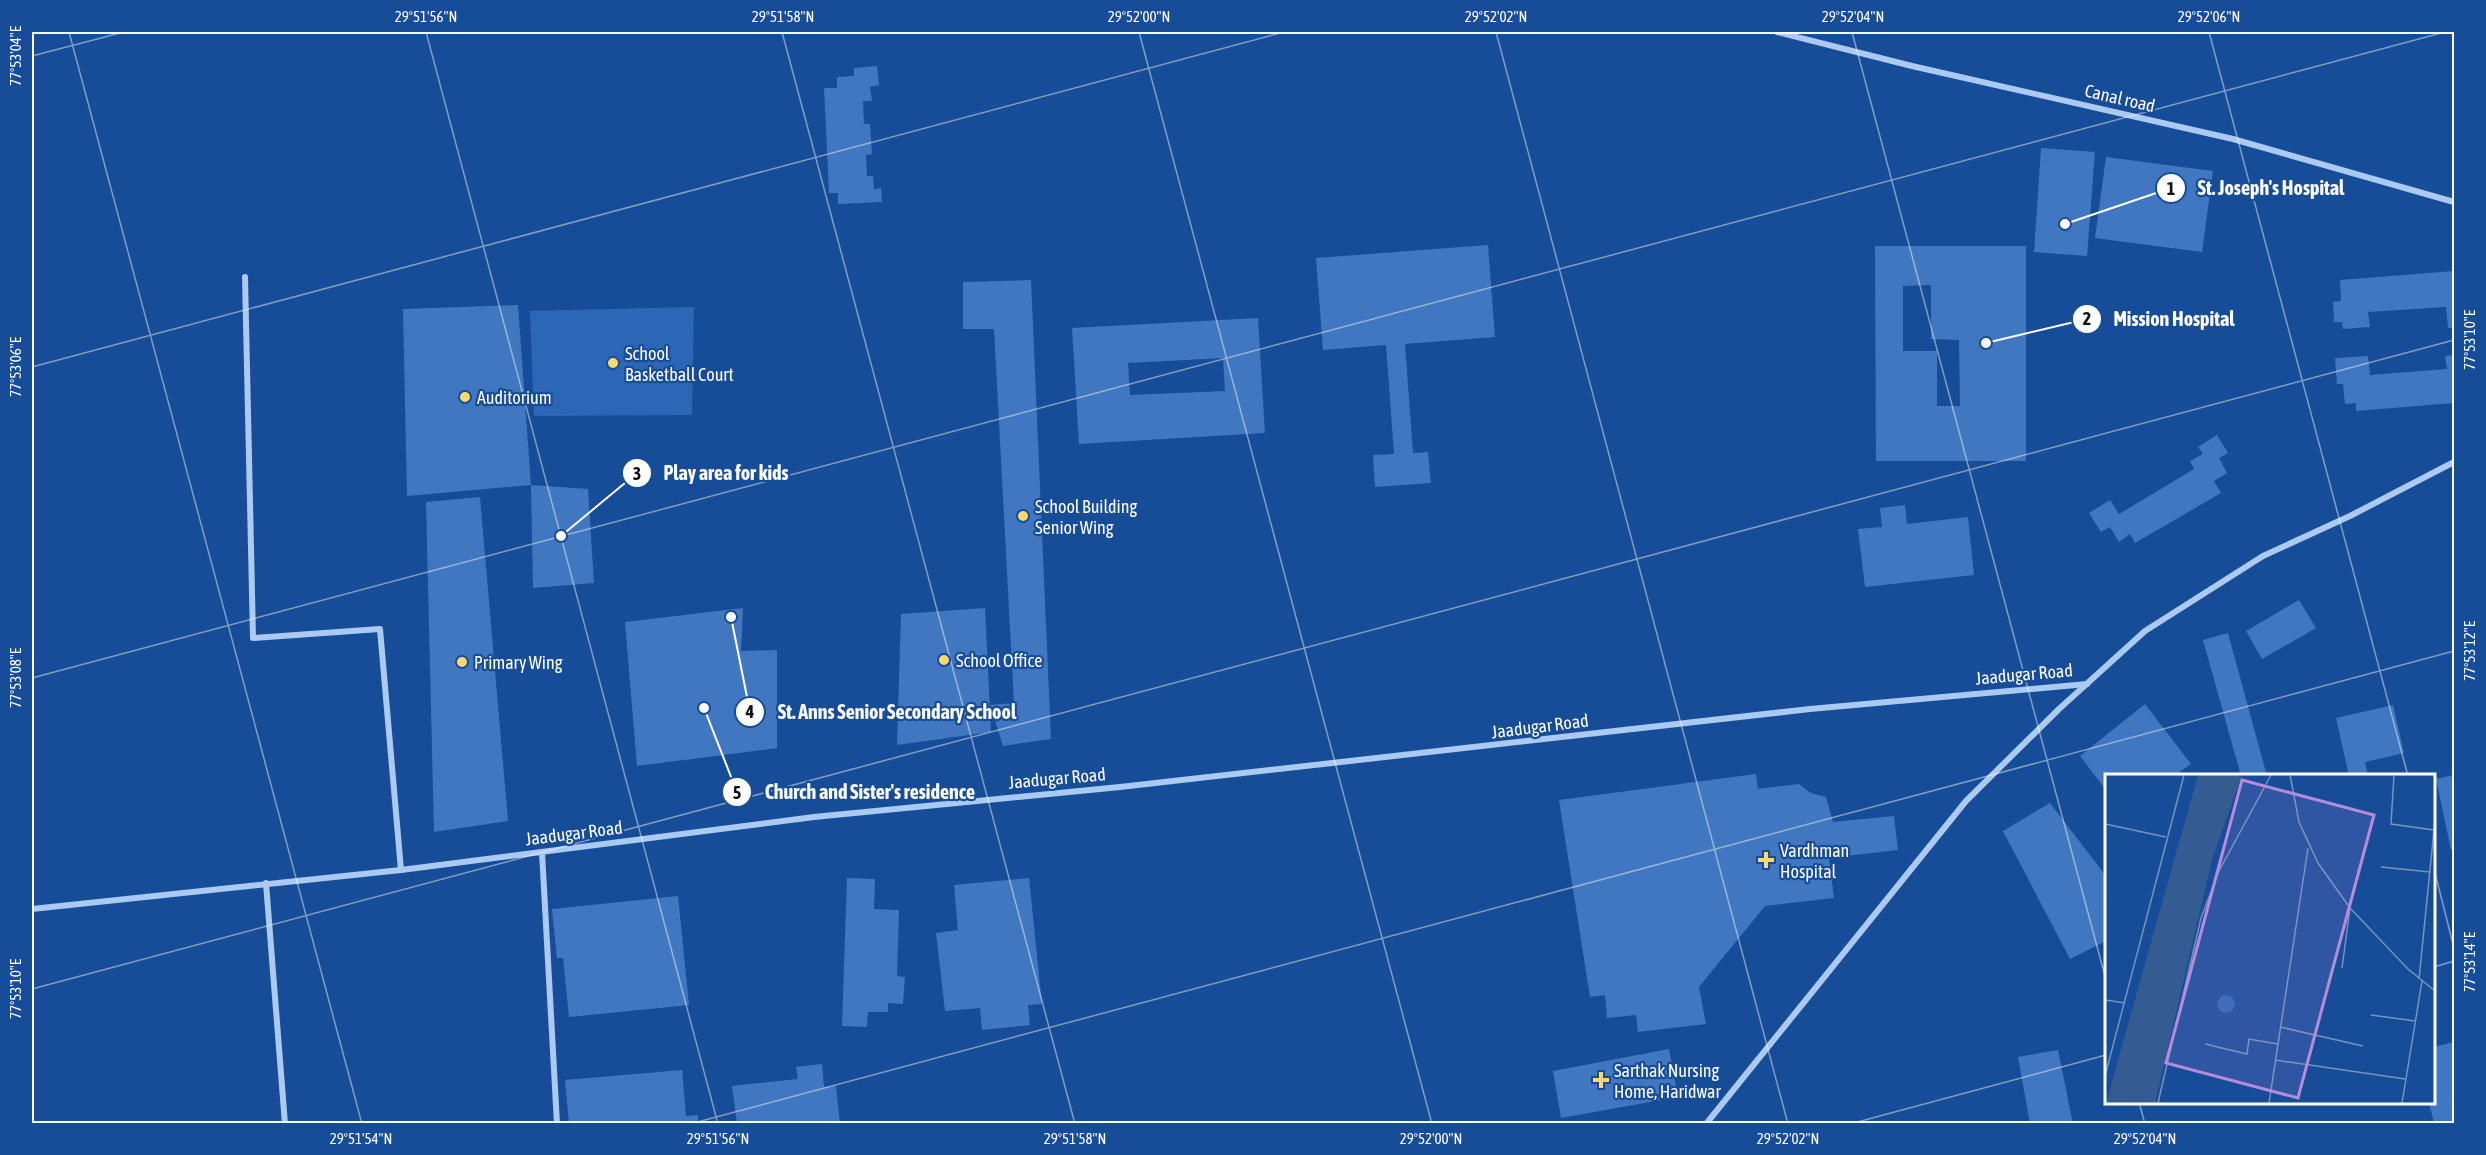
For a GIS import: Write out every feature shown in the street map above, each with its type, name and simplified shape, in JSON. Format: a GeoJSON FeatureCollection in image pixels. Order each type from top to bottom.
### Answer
{"type":"FeatureCollection","features":[{"type":"Feature","properties":{"kind":"street","name":"Canal road"},"geometry":{"type":"LineString","coordinates":[[1777,32],[1912,66],[2233,139],[2454,202]]}},
{"type":"Feature","properties":{"kind":"street"},"geometry":{"type":"LineString","coordinates":[[245,278],[254,638],[380,629],[401,870]]}},
{"type":"Feature","properties":{"kind":"street"},"geometry":{"type":"LineString","coordinates":[[1706,1124],[1966,801],[2145,631],[2263,556],[2350,516],[2454,462]]}},
{"type":"Feature","properties":{"kind":"street","name":"Jaadugar Road"},"geometry":{"type":"LineString","coordinates":[[32,909],[401,870],[814,817],[1120,787],[1810,709],[2087,684]]}},
{"type":"Feature","properties":{"kind":"street"},"geometry":{"type":"LineString","coordinates":[[542,852],[556,1124]]}},
{"type":"Feature","properties":{"kind":"street"},"geometry":{"type":"LineString","coordinates":[[266,883],[285,1124]]}},
{"type":"Feature","properties":{"kind":"shaded area","name":"School Basketball Court"},"geometry":{"type":"Polygon","coordinates":[[[694,307],[692,415],[534,416],[530,311],[694,307]]]}},
{"type":"Feature","properties":{"kind":"building"},"geometry":{"type":"Polygon","coordinates":[[[877,66],[879,85],[870,87],[872,101],[863,101],[864,124],[870,124],[872,154],[866,155],[867,176],[873,176],[874,189],[881,188],[882,202],[838,204],[838,193],[829,193],[824,88],[837,88],[837,77],[854,76],[854,68],[877,66]]]}},
{"type":"Feature","properties":{"kind":"building"},"geometry":{"type":"Polygon","coordinates":[[[2041,148],[2095,152],[2087,256],[2034,252],[2041,148]]]}},
{"type":"Feature","properties":{"kind":"building"},"geometry":{"type":"Polygon","coordinates":[[[2106,157],[2213,171],[2202,252],[2095,238],[2106,157]]]}},
{"type":"Feature","properties":{"kind":"building"},"geometry":{"type":"Polygon","coordinates":[[[1488,245],[1495,337],[1405,344],[1413,453],[1428,452],[1431,483],[1375,487],[1373,455],[1394,454],[1386,345],[1323,350],[1316,258],[1488,245]]]}},
{"type":"Feature","properties":{"kind":"building"},"geometry":{"type":"Polygon","coordinates":[[[1875,246],[2026,246],[2026,461],[1876,461],[1875,246]],[[1931,285],[1903,286],[1903,351],[1937,351],[1937,406],[1960,406],[1959,340],[1931,339],[1931,285]]]}},
{"type":"Feature","properties":{"kind":"building"},"geometry":{"type":"Polygon","coordinates":[[[2454,271],[2454,328],[2448,328],[2446,307],[2368,312],[2370,327],[2343,329],[2342,322],[2334,322],[2333,302],[2341,301],[2340,280],[2454,271]]]}},
{"type":"Feature","properties":{"kind":"building","name":"School Building Senior Wing"},"geometry":{"type":"Polygon","coordinates":[[[1031,280],[1051,739],[1003,746],[990,705],[1014,703],[994,329],[963,329],[963,282],[1031,280]]]}},
{"type":"Feature","properties":{"kind":"building","name":"Auditorium"},"geometry":{"type":"Polygon","coordinates":[[[518,305],[531,485],[407,496],[403,309],[518,305]]]}},
{"type":"Feature","properties":{"kind":"building"},"geometry":{"type":"Polygon","coordinates":[[[1258,318],[1265,433],[1079,444],[1072,328],[1258,318]],[[1223,358],[1128,363],[1130,395],[1225,391],[1223,358]]]}},
{"type":"Feature","properties":{"kind":"building"},"geometry":{"type":"Polygon","coordinates":[[[2454,355],[2454,403],[2356,411],[2356,403],[2345,404],[2343,384],[2337,384],[2335,358],[2368,356],[2370,375],[2447,369],[2445,356],[2454,355]]]}},
{"type":"Feature","properties":{"kind":"building"},"geometry":{"type":"Polygon","coordinates":[[[2217,435],[2228,453],[2219,458],[2227,473],[2214,481],[2221,493],[2135,543],[2130,534],[2119,542],[2110,527],[2101,532],[2089,513],[2110,500],[2119,514],[2194,469],[2190,461],[2203,454],[2198,447],[2217,435]]]}},
{"type":"Feature","properties":{"kind":"building"},"geometry":{"type":"Polygon","coordinates":[[[531,485],[588,489],[594,583],[533,588],[531,485]]]}},
{"type":"Feature","properties":{"kind":"building","name":"Primary Wing"},"geometry":{"type":"Polygon","coordinates":[[[480,497],[508,821],[434,832],[426,502],[480,497]]]}},
{"type":"Feature","properties":{"kind":"building"},"geometry":{"type":"Polygon","coordinates":[[[1905,505],[1907,524],[1968,517],[1974,575],[1865,587],[1858,529],[1882,527],[1880,508],[1905,505]]]}},
{"type":"Feature","properties":{"kind":"building"},"geometry":{"type":"Polygon","coordinates":[[[2299,600],[2316,628],[2262,659],[2246,631],[2299,600]]]}},
{"type":"Feature","properties":{"kind":"building"},"geometry":{"type":"Polygon","coordinates":[[[743,608],[741,651],[777,650],[777,748],[637,766],[625,622],[743,608]]]}},
{"type":"Feature","properties":{"kind":"building","name":"School Office"},"geometry":{"type":"Polygon","coordinates":[[[985,608],[991,732],[897,745],[901,614],[985,608]]]}},
{"type":"Feature","properties":{"kind":"building"},"geometry":{"type":"Polygon","coordinates":[[[2228,633],[2266,774],[2240,774],[2203,640],[2228,633]]]}},
{"type":"Feature","properties":{"kind":"building"},"geometry":{"type":"Polygon","coordinates":[[[2145,704],[2191,764],[2179,774],[2105,774],[2105,789],[2080,756],[2145,704]]]}},
{"type":"Feature","properties":{"kind":"building"},"geometry":{"type":"Polygon","coordinates":[[[2393,705],[2404,753],[2365,762],[2368,774],[2349,774],[2336,718],[2393,705]]]}},
{"type":"Feature","properties":{"kind":"building"},"geometry":{"type":"Polygon","coordinates":[[[1756,774],[1758,789],[1799,784],[1811,793],[1826,797],[1833,822],[1894,816],[1898,850],[1829,858],[1834,898],[1765,906],[1699,987],[1706,1024],[1638,1032],[1636,1015],[1607,1018],[1605,995],[1590,997],[1559,800],[1756,774]]]}},
{"type":"Feature","properties":{"kind":"building"},"geometry":{"type":"Polygon","coordinates":[[[2454,775],[2454,849],[2451,850],[2436,779],[2454,775]]]}},
{"type":"Feature","properties":{"kind":"building"},"geometry":{"type":"Polygon","coordinates":[[[2050,803],[2105,875],[2105,942],[2070,959],[2003,831],[2050,803]]]}},
{"type":"Feature","properties":{"kind":"building"},"geometry":{"type":"Polygon","coordinates":[[[847,878],[875,879],[874,909],[899,910],[897,976],[905,977],[903,1004],[888,1003],[888,1012],[868,1012],[867,1027],[842,1026],[847,878]]]}},
{"type":"Feature","properties":{"kind":"building"},"geometry":{"type":"Polygon","coordinates":[[[1029,878],[1042,1004],[1028,1005],[1030,1025],[982,1030],[980,1008],[945,1011],[936,933],[958,930],[954,885],[1029,878]]]}},
{"type":"Feature","properties":{"kind":"building"},"geometry":{"type":"Polygon","coordinates":[[[678,896],[689,1005],[569,1017],[563,958],[557,958],[552,909],[678,896]]]}},
{"type":"Feature","properties":{"kind":"building"},"geometry":{"type":"Polygon","coordinates":[[[2454,1042],[2454,1124],[2434,1124],[2429,1104],[2435,1104],[2435,1047],[2454,1042]]]}},
{"type":"Feature","properties":{"kind":"building"},"geometry":{"type":"Polygon","coordinates":[[[1669,1049],[1678,1097],[1561,1118],[1553,1071],[1669,1049]]]}},
{"type":"Feature","properties":{"kind":"building"},"geometry":{"type":"Polygon","coordinates":[[[2058,1050],[2073,1124],[2030,1124],[2018,1057],[2058,1050]]]}},
{"type":"Feature","properties":{"kind":"building"},"geometry":{"type":"Polygon","coordinates":[[[822,1064],[824,1087],[836,1086],[840,1124],[737,1124],[732,1086],[798,1079],[796,1067],[822,1064]]]}},
{"type":"Feature","properties":{"kind":"building"},"geometry":{"type":"Polygon","coordinates":[[[682,1070],[686,1116],[698,1115],[698,1124],[569,1124],[565,1080],[682,1070]]]}},
{"type":"Feature","properties":{"kind":"place","name":"St. Joseph's Hospital"},"geometry":{"type":"Point","coordinates":[2065,224]}},
{"type":"Feature","properties":{"kind":"place","name":"Mission Hospital"},"geometry":{"type":"Point","coordinates":[1986,343]}},
{"type":"Feature","properties":{"kind":"place","name":"School Basketball Court"},"geometry":{"type":"Point","coordinates":[613,363]}},
{"type":"Feature","properties":{"kind":"place","name":"Auditorium"},"geometry":{"type":"Point","coordinates":[465,397]}},
{"type":"Feature","properties":{"kind":"place","name":"School Building Senior Wing"},"geometry":{"type":"Point","coordinates":[1023,516]}},
{"type":"Feature","properties":{"kind":"place","name":"Play area for kids"},"geometry":{"type":"Point","coordinates":[561,536]}},
{"type":"Feature","properties":{"kind":"place","name":"St. Anns Senior Secondary School"},"geometry":{"type":"Point","coordinates":[731,617]}},
{"type":"Feature","properties":{"kind":"place","name":"School Office"},"geometry":{"type":"Point","coordinates":[944,660]}},
{"type":"Feature","properties":{"kind":"place","name":"Primary Wing"},"geometry":{"type":"Point","coordinates":[462,662]}},
{"type":"Feature","properties":{"kind":"place","name":"Church and Sister's residence"},"geometry":{"type":"Point","coordinates":[704,708]}},
{"type":"Feature","properties":{"kind":"place","name":"Vardhman Hospital"},"geometry":{"type":"Point","coordinates":[1766,860]}},
{"type":"Feature","properties":{"kind":"place","name":"Sarthak Nursing Home, Haridwar"},"geometry":{"type":"Point","coordinates":[1601,1080]}}]}
